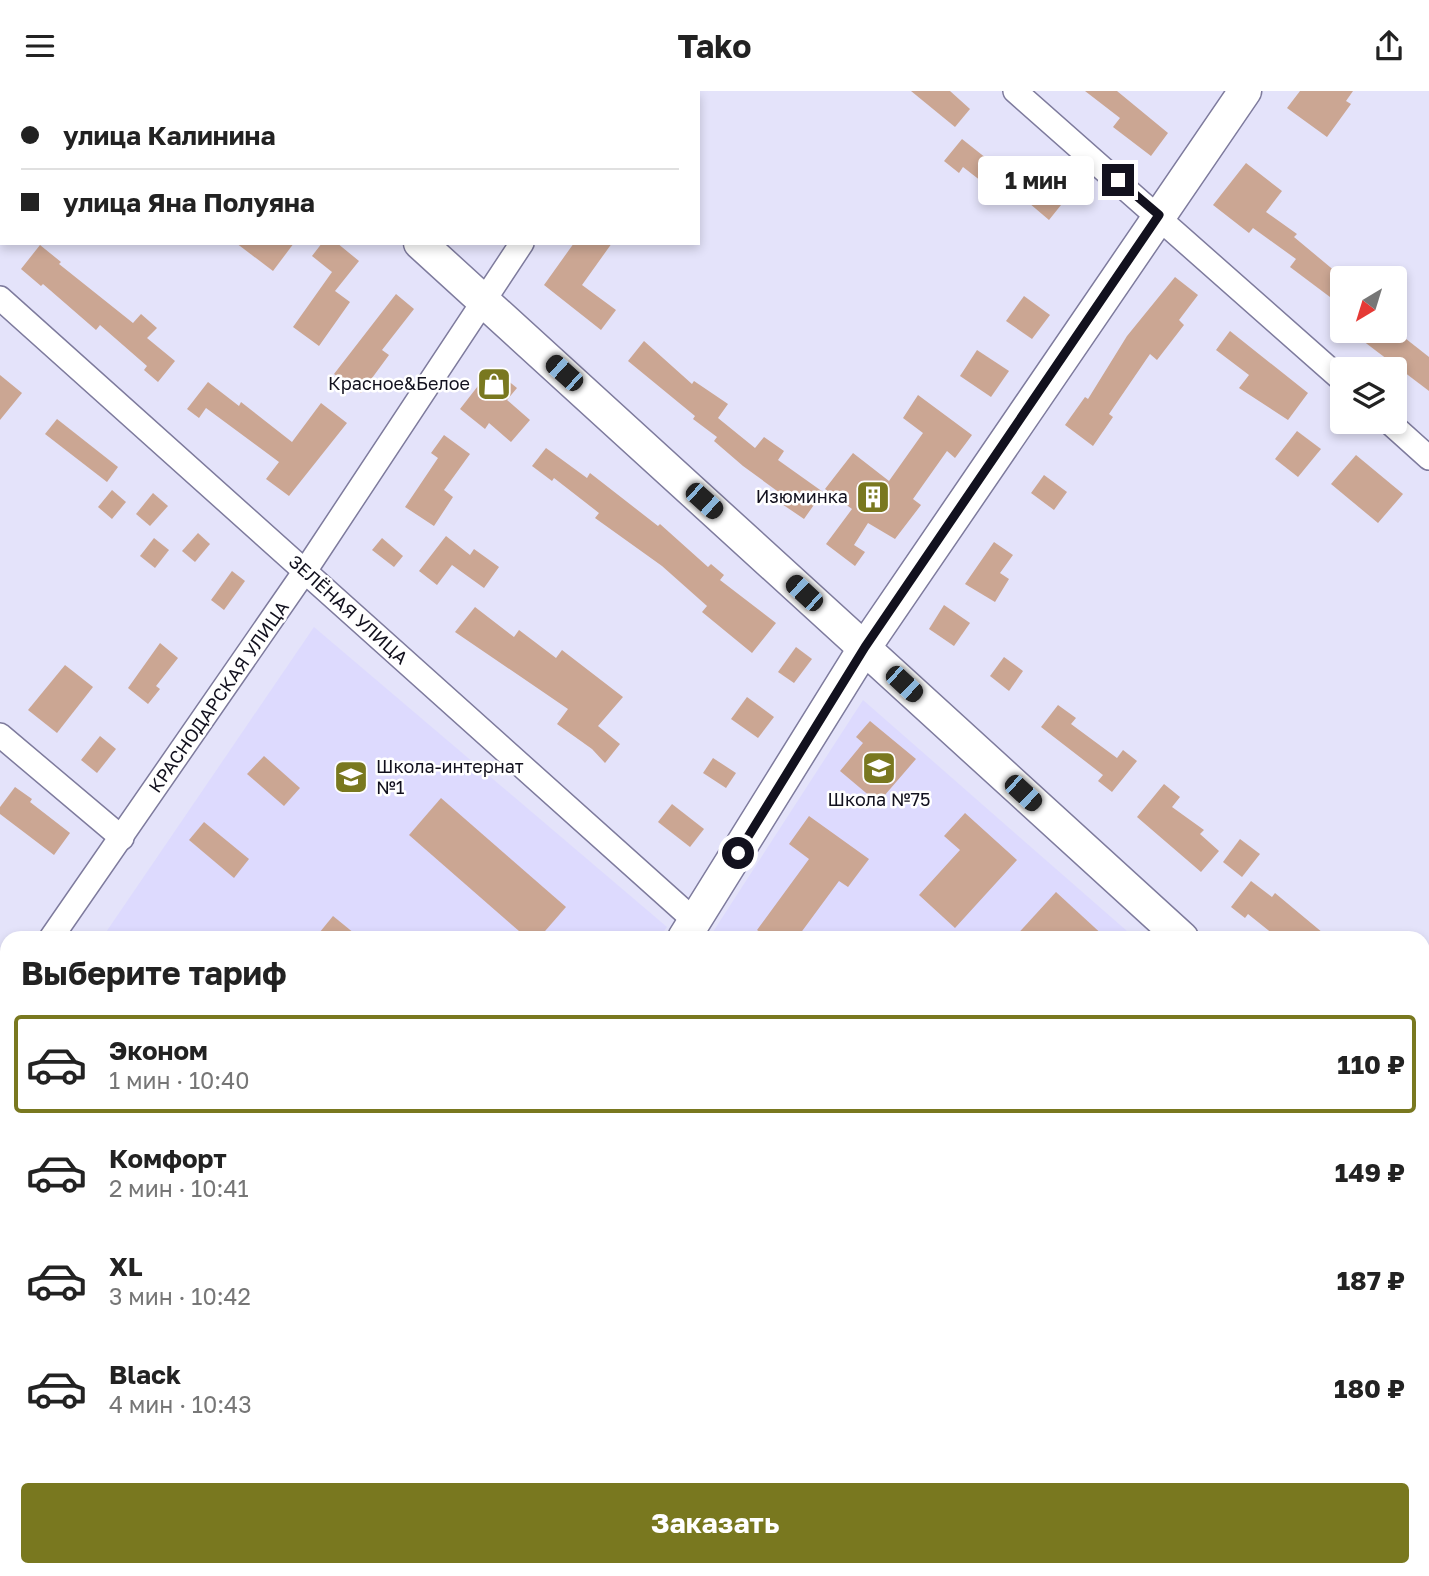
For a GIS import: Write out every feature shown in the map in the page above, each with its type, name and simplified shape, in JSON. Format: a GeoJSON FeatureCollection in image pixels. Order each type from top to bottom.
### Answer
{"type":"FeatureCollection","features":[{"type":"Feature","properties":{"kind":"street"},"geometry":{"type":"LineString","coordinates":[[1015,91],[1159,215],[1330,369]]}},
{"type":"Feature","properties":{"kind":"street"},"geometry":{"type":"LineString","coordinates":[[690,930],[865,647],[1245,91]]}},
{"type":"Feature","properties":{"kind":"street"},"geometry":{"type":"LineString","coordinates":[[422,245],[1174,931]]}},
{"type":"Feature","properties":{"kind":"street","name":"КРАСНОДАРСКАЯ УЛИЦА"},"geometry":{"type":"LineString","coordinates":[[56,931],[305,571],[521,245]]}},
{"type":"Feature","properties":{"kind":"street","name":"ЗЕЛЁНАЯ УЛИЦА"},"geometry":{"type":"LineString","coordinates":[[0,298],[305,571],[690,930]]}},
{"type":"Feature","properties":{"kind":"street"},"geometry":{"type":"LineString","coordinates":[[1402,434],[1429,458]]}},
{"type":"Feature","properties":{"kind":"street"},"geometry":{"type":"LineString","coordinates":[[0,735],[122,838]]}},
{"type":"Feature","properties":{"kind":"shaded area","name":"Школа-интернат №1"},"geometry":{"type":"Polygon","coordinates":[[[314,627],[667,927],[664,931],[107,931],[314,627]]]}},
{"type":"Feature","properties":{"kind":"shaded area","name":"Школа №75"},"geometry":{"type":"Polygon","coordinates":[[[863,700],[1127,931],[714,931],[863,700]]]}},
{"type":"Feature","properties":{"kind":"building"},"geometry":{"type":"Polygon","coordinates":[[[911,91],[950,91],[970,109],[955,127],[911,91]]]}},
{"type":"Feature","properties":{"kind":"building"},"geometry":{"type":"Polygon","coordinates":[[[1085,91],[1117,91],[1168,133],[1151,156],[1113,127],[1120,118],[1085,91]]]}},
{"type":"Feature","properties":{"kind":"building"},"geometry":{"type":"Polygon","coordinates":[[[1300,91],[1353,91],[1346,101],[1351,104],[1327,137],[1287,108],[1300,91]]]}},
{"type":"Feature","properties":{"kind":"building"},"geometry":{"type":"Polygon","coordinates":[[[962,139],[996,166],[1000,160],[1036,189],[1042,181],[1065,200],[1049,220],[1016,192],[1008,202],[963,167],[959,173],[944,161],[962,139]]]}},
{"type":"Feature","properties":{"kind":"building"},"geometry":{"type":"Polygon","coordinates":[[[1246,163],[1282,191],[1266,212],[1297,234],[1294,237],[1330,267],[1330,297],[1290,267],[1296,259],[1253,228],[1249,233],[1213,205],[1246,163]]]}},
{"type":"Feature","properties":{"kind":"building"},"geometry":{"type":"Polygon","coordinates":[[[40,245],[61,262],[59,264],[133,323],[141,314],[157,328],[147,338],[175,361],[158,382],[144,370],[147,366],[100,325],[96,330],[43,284],[41,286],[21,269],[40,245]]]}},
{"type":"Feature","properties":{"kind":"building"},"geometry":{"type":"Polygon","coordinates":[[[239,245],[292,245],[273,271],[239,245]]]}},
{"type":"Feature","properties":{"kind":"building"},"geometry":{"type":"Polygon","coordinates":[[[320,245],[339,245],[359,261],[335,291],[350,302],[319,346],[293,327],[332,272],[312,256],[320,245]]]}},
{"type":"Feature","properties":{"kind":"building"},"geometry":{"type":"Polygon","coordinates":[[[573,245],[611,245],[582,285],[616,310],[601,330],[544,285],[573,245]]]}},
{"type":"Feature","properties":{"kind":"building"},"geometry":{"type":"Polygon","coordinates":[[[1175,277],[1198,295],[1179,320],[1184,325],[1157,360],[1150,354],[1109,414],[1113,417],[1093,446],[1065,425],[1085,397],[1088,399],[1127,336],[1175,277]]]}},
{"type":"Feature","properties":{"kind":"building"},"geometry":{"type":"Polygon","coordinates":[[[396,294],[414,309],[382,350],[389,355],[361,393],[334,374],[396,294]]]}},
{"type":"Feature","properties":{"kind":"building"},"geometry":{"type":"Polygon","coordinates":[[[1024,296],[1050,315],[1032,339],[1006,321],[1024,296]]]}},
{"type":"Feature","properties":{"kind":"building"},"geometry":{"type":"Polygon","coordinates":[[[1230,331],[1308,393],[1288,420],[1239,388],[1249,375],[1216,350],[1230,331]]]}},
{"type":"Feature","properties":{"kind":"building"},"geometry":{"type":"Polygon","coordinates":[[[1407,340],[1429,357],[1429,391],[1407,374],[1407,357],[1384,357],[1366,343],[1407,343],[1407,340]]]}},
{"type":"Feature","properties":{"kind":"building"},"geometry":{"type":"Polygon","coordinates":[[[644,341],[692,384],[694,381],[728,404],[718,418],[755,448],[764,437],[784,451],[778,460],[823,492],[804,519],[779,502],[784,496],[714,441],[717,437],[693,419],[695,416],[628,361],[644,341]]]}},
{"type":"Feature","properties":{"kind":"building"},"geometry":{"type":"Polygon","coordinates":[[[977,350],[1009,371],[991,397],[960,376],[977,350]]]}},
{"type":"Feature","properties":{"kind":"building"},"geometry":{"type":"Polygon","coordinates":[[[492,368],[517,388],[507,400],[530,420],[511,442],[489,423],[485,429],[460,409],[492,368]]]}},
{"type":"Feature","properties":{"kind":"building"},"geometry":{"type":"Polygon","coordinates":[[[0,375],[22,393],[0,420],[0,375]]]}},
{"type":"Feature","properties":{"kind":"building"},"geometry":{"type":"Polygon","coordinates":[[[208,382],[239,406],[241,402],[292,442],[321,403],[347,423],[289,496],[266,479],[279,462],[206,408],[199,418],[187,409],[208,382]]]}},
{"type":"Feature","properties":{"kind":"building"},"geometry":{"type":"Polygon","coordinates":[[[918,395],[972,435],[955,458],[947,451],[913,499],[921,505],[895,539],[868,523],[854,545],[865,552],[855,566],[826,544],[852,509],[825,489],[853,453],[889,481],[923,433],[903,418],[918,395]]]}},
{"type":"Feature","properties":{"kind":"building"},"geometry":{"type":"Polygon","coordinates":[[[57,419],[118,467],[107,482],[45,434],[57,419]]]}},
{"type":"Feature","properties":{"kind":"building"},"geometry":{"type":"Polygon","coordinates":[[[1297,431],[1321,449],[1298,477],[1275,459],[1297,431]]]}},
{"type":"Feature","properties":{"kind":"building"},"geometry":{"type":"Polygon","coordinates":[[[444,435],[470,454],[444,490],[453,497],[434,526],[405,507],[438,458],[431,453],[444,435]]]}},
{"type":"Feature","properties":{"kind":"building"},"geometry":{"type":"Polygon","coordinates":[[[546,448],[587,478],[590,473],[658,526],[660,524],[708,567],[711,564],[724,575],[720,580],[776,623],[752,653],[702,612],[707,606],[662,566],[595,518],[599,513],[554,478],[552,481],[532,466],[546,448]]]}},
{"type":"Feature","properties":{"kind":"building"},"geometry":{"type":"Polygon","coordinates":[[[1356,455],[1403,494],[1378,523],[1331,484],[1356,455]]]}},
{"type":"Feature","properties":{"kind":"building"},"geometry":{"type":"Polygon","coordinates":[[[1044,475],[1067,492],[1054,510],[1031,493],[1044,475]]]}},
{"type":"Feature","properties":{"kind":"building"},"geometry":{"type":"Polygon","coordinates":[[[112,490],[126,502],[112,519],[98,507],[112,490]]]}},
{"type":"Feature","properties":{"kind":"building"},"geometry":{"type":"Polygon","coordinates":[[[153,493],[168,506],[150,526],[136,514],[153,493]]]}},
{"type":"Feature","properties":{"kind":"building"},"geometry":{"type":"Polygon","coordinates":[[[198,533],[210,544],[195,562],[182,551],[198,533]]]}},
{"type":"Feature","properties":{"kind":"building"},"geometry":{"type":"Polygon","coordinates":[[[446,536],[470,555],[474,549],[499,567],[484,588],[452,565],[437,585],[419,571],[446,536]]]}},
{"type":"Feature","properties":{"kind":"building"},"geometry":{"type":"Polygon","coordinates":[[[154,538],[169,550],[155,568],[140,556],[154,538]]]}},
{"type":"Feature","properties":{"kind":"building"},"geometry":{"type":"Polygon","coordinates":[[[382,538],[403,556],[394,567],[372,550],[382,538]]]}},
{"type":"Feature","properties":{"kind":"building"},"geometry":{"type":"Polygon","coordinates":[[[994,542],[1013,555],[1000,573],[1009,579],[995,602],[965,584],[994,542]]]}},
{"type":"Feature","properties":{"kind":"building"},"geometry":{"type":"Polygon","coordinates":[[[232,571],[245,581],[224,610],[211,600],[232,571]]]}},
{"type":"Feature","properties":{"kind":"building"},"geometry":{"type":"Polygon","coordinates":[[[944,605],[970,623],[954,646],[929,629],[944,605]]]}},
{"type":"Feature","properties":{"kind":"building"},"geometry":{"type":"Polygon","coordinates":[[[475,607],[514,637],[519,630],[556,658],[562,650],[623,697],[598,726],[620,744],[605,763],[592,749],[557,724],[568,709],[455,632],[475,607]]]}},
{"type":"Feature","properties":{"kind":"building"},"geometry":{"type":"Polygon","coordinates":[[[160,643],[178,658],[156,686],[160,689],[148,704],[128,688],[160,643]]]}},
{"type":"Feature","properties":{"kind":"building"},"geometry":{"type":"Polygon","coordinates":[[[796,647],[812,659],[794,683],[778,672],[796,647]]]}},
{"type":"Feature","properties":{"kind":"building"},"geometry":{"type":"Polygon","coordinates":[[[1004,657],[1023,671],[1009,691],[990,676],[1004,657]]]}},
{"type":"Feature","properties":{"kind":"building"},"geometry":{"type":"Polygon","coordinates":[[[65,665],[93,687],[57,733],[28,710],[65,665]]]}},
{"type":"Feature","properties":{"kind":"building"},"geometry":{"type":"Polygon","coordinates":[[[747,697],[774,717],[758,738],[731,719],[747,697]]]}},
{"type":"Feature","properties":{"kind":"building"},"geometry":{"type":"Polygon","coordinates":[[[1058,705],[1076,718],[1071,724],[1117,758],[1123,750],[1137,761],[1112,792],[1098,781],[1103,775],[1041,727],[1058,705]]]}},
{"type":"Feature","properties":{"kind":"building"},"geometry":{"type":"Polygon","coordinates":[[[870,721],[916,759],[878,803],[840,771],[863,743],[856,737],[870,721]]]}},
{"type":"Feature","properties":{"kind":"building"},"geometry":{"type":"Polygon","coordinates":[[[100,736],[116,749],[97,773],[81,760],[100,736]]]}},
{"type":"Feature","properties":{"kind":"building"},"geometry":{"type":"Polygon","coordinates":[[[264,756],[300,788],[284,806],[247,774],[264,756]]]}},
{"type":"Feature","properties":{"kind":"building"},"geometry":{"type":"Polygon","coordinates":[[[713,758],[736,773],[726,788],[703,773],[713,758]]]}},
{"type":"Feature","properties":{"kind":"building"},"geometry":{"type":"Polygon","coordinates":[[[1164,784],[1180,797],[1172,807],[1204,830],[1200,834],[1219,851],[1201,872],[1137,817],[1164,784]]]}},
{"type":"Feature","properties":{"kind":"building"},"geometry":{"type":"Polygon","coordinates":[[[15,787],[70,833],[54,855],[0,814],[0,807],[15,787]]]}},
{"type":"Feature","properties":{"kind":"building"},"geometry":{"type":"Polygon","coordinates":[[[441,798],[566,907],[545,931],[519,931],[409,835],[441,798]]]}},
{"type":"Feature","properties":{"kind":"building"},"geometry":{"type":"Polygon","coordinates":[[[672,804],[704,829],[690,847],[658,822],[672,804]]]}},
{"type":"Feature","properties":{"kind":"building"},"geometry":{"type":"Polygon","coordinates":[[[965,813],[1017,860],[955,928],[919,895],[960,850],[944,836],[965,813]]]}},
{"type":"Feature","properties":{"kind":"building"},"geometry":{"type":"Polygon","coordinates":[[[809,816],[869,859],[848,887],[839,881],[802,931],[758,931],[809,859],[789,844],[809,816]]]}},
{"type":"Feature","properties":{"kind":"building"},"geometry":{"type":"Polygon","coordinates":[[[204,822],[249,859],[234,878],[189,840],[204,822]]]}},
{"type":"Feature","properties":{"kind":"building"},"geometry":{"type":"Polygon","coordinates":[[[1240,839],[1260,854],[1242,877],[1223,862],[1240,839]]]}},
{"type":"Feature","properties":{"kind":"building"},"geometry":{"type":"Polygon","coordinates":[[[1251,881],[1272,897],[1275,893],[1321,931],[1269,931],[1248,914],[1245,918],[1231,907],[1251,881]]]}},
{"type":"Feature","properties":{"kind":"building"},"geometry":{"type":"Polygon","coordinates":[[[1056,892],[1098,931],[1020,931],[1056,892]]]}},
{"type":"Feature","properties":{"kind":"building"},"geometry":{"type":"Polygon","coordinates":[[[333,916],[351,931],[321,931],[333,916]]]}},
{"type":"Feature","properties":{"kind":"place","name":"Красное&Белое"},"geometry":{"type":"Point","coordinates":[494,384]}},
{"type":"Feature","properties":{"kind":"place","name":"Изюминка"},"geometry":{"type":"Point","coordinates":[873,497]}},
{"type":"Feature","properties":{"kind":"place","name":"Школа №75"},"geometry":{"type":"Point","coordinates":[879,768]}},
{"type":"Feature","properties":{"kind":"place","name":"Школа-интернат №1"},"geometry":{"type":"Point","coordinates":[351,777]}},
{"type":"Feature","properties":{"kind":"route"},"geometry":{"type":"LineString","coordinates":[[738,853],[865,647],[1159,215],[1118,180]]}}]}
